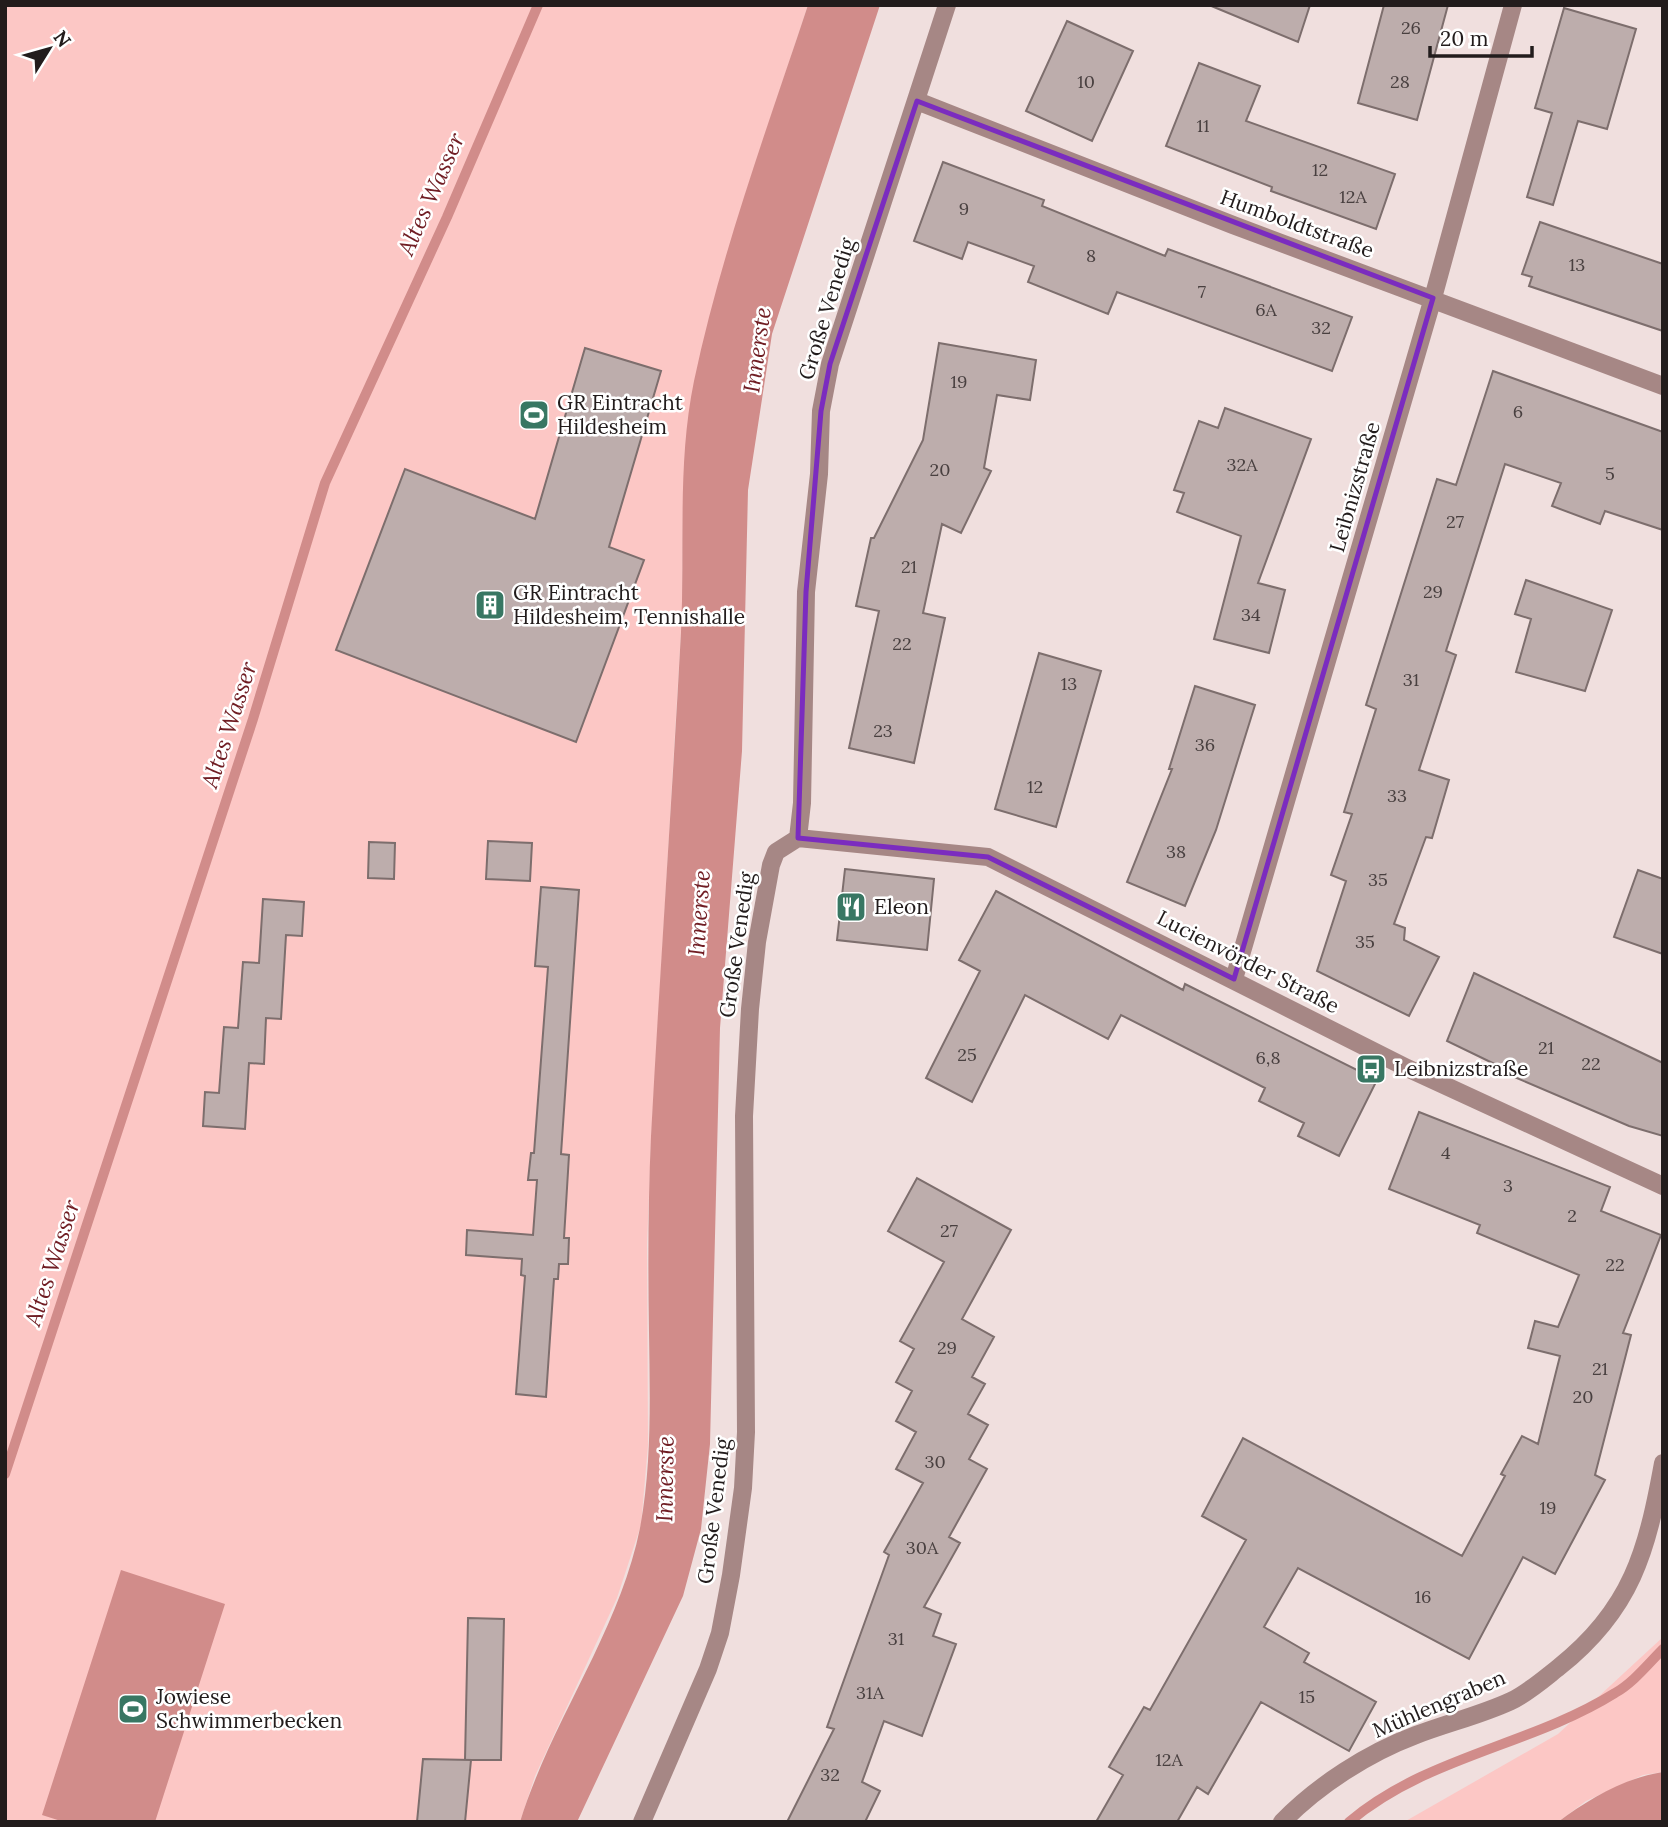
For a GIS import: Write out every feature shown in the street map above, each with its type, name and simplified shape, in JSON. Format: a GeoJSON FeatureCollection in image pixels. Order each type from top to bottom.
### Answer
{"type":"FeatureCollection","features":[{"type":"Feature","properties":{"kind":"street","name":"Große Venedig"},"geometry":{"type":"LineString","coordinates":[[642,1822],[708,1669],[720,1633],[743,1488],[746,1432],[744,1116],[750,1009],[757,942],[771,865],[776,852],[797,838],[802,803],[806,592],[821,411],[830,364],[947,5]]}},
{"type":"Feature","properties":{"kind":"street","name":"Leibnizstraße"},"geometry":{"type":"LineString","coordinates":[[1234,979],[1433,298],[1513,5]]}},
{"type":"Feature","properties":{"kind":"street","name":"Humboldtstraße"},"geometry":{"type":"LineString","coordinates":[[917,101],[1233,225],[1663,386]]}},
{"type":"Feature","properties":{"kind":"street","name":"Lucienvörder Straße"},"geometry":{"type":"LineString","coordinates":[[797,838],[988,857],[1398,1064],[1663,1186]]}},
{"type":"Feature","properties":{"kind":"street","name":"Mühlengraben"},"geometry":{"type":"LineString","coordinates":[[1282,1822],[1299,1805],[1366,1759],[1415,1735],[1514,1700],[1577,1652],[1625,1594],[1642,1559],[1663,1464]]}},
{"type":"Feature","properties":{"kind":"highlighted area"},"geometry":{"type":"Polygon","coordinates":[[[917,101],[1433,298],[1234,979],[988,857],[798,838],[806,592],[821,411],[830,364],[917,101]]]}},
{"type":"Feature","properties":{"kind":"shaded area"},"geometry":{"type":"Polygon","coordinates":[[[5,5],[808,5],[747,189],[713,305],[683,498],[682,614],[651,1141],[647,1244],[648,1445],[641,1525],[617,1598],[535,1776],[520,1822],[5,1822],[5,5]]]}},
{"type":"Feature","properties":{"kind":"shaded area"},"geometry":{"type":"Polygon","coordinates":[[[1663,1637],[1663,1772],[1643,1775],[1586,1801],[1558,1822],[1404,1822],[1558,1734],[1663,1637]]]}},
{"type":"Feature","properties":{"kind":"water","name":"Innerste"},"geometry":{"type":"Polygon","coordinates":[[[808,5],[880,5],[772,334],[748,490],[742,751],[720,1028],[710,1444],[701,1529],[683,1596],[577,1822],[520,1822],[549,1748],[617,1604],[630,1566],[644,1504],[650,1381],[648,1234],[651,1136],[681,632],[685,443],[694,381],[717,286],[808,5]]]}},
{"type":"Feature","properties":{"kind":"water","name":"Jowiese Schwimmerbecken"},"geometry":{"type":"Polygon","coordinates":[[[121,1570],[225,1604],[155,1822],[64,1822],[42,1815],[121,1570]]]}},
{"type":"Feature","properties":{"kind":"water"},"geometry":{"type":"Polygon","coordinates":[[[1663,1772],[1663,1822],[1558,1822],[1608,1791],[1634,1779],[1663,1772]]]}},
{"type":"Feature","properties":{"kind":"building"},"geometry":{"type":"Polygon","coordinates":[[[1209,5],[1310,5],[1298,42],[1209,5]]]}},
{"type":"Feature","properties":{"kind":"building"},"geometry":{"type":"Polygon","coordinates":[[[1384,5],[1448,5],[1417,120],[1358,103],[1384,5]]]}},
{"type":"Feature","properties":{"kind":"building"},"geometry":{"type":"Polygon","coordinates":[[[1564,8],[1636,29],[1607,129],[1578,121],[1553,205],[1527,197],[1552,113],[1535,108],[1564,8]]]}},
{"type":"Feature","properties":{"kind":"building"},"geometry":{"type":"Polygon","coordinates":[[[1067,21],[1133,51],[1092,141],[1026,111],[1067,21]]]}},
{"type":"Feature","properties":{"kind":"building"},"geometry":{"type":"Polygon","coordinates":[[[1199,63],[1260,86],[1246,121],[1395,174],[1376,229],[1271,191],[1272,187],[1166,146],[1199,63]]]}},
{"type":"Feature","properties":{"kind":"building"},"geometry":{"type":"Polygon","coordinates":[[[943,162],[1044,200],[1042,206],[1165,256],[1168,249],[1352,317],[1332,371],[1117,292],[1108,314],[1028,282],[1034,266],[968,242],[962,259],[914,241],[943,162]]]}},
{"type":"Feature","properties":{"kind":"building"},"geometry":{"type":"Polygon","coordinates":[[[1540,222],[1663,264],[1663,331],[1529,286],[1532,277],[1522,274],[1540,222]]]}},
{"type":"Feature","properties":{"kind":"building"},"geometry":{"type":"Polygon","coordinates":[[[939,343],[1036,360],[1030,400],[997,395],[984,468],[991,471],[961,533],[942,524],[923,613],[945,618],[914,763],[849,748],[879,611],[856,606],[871,538],[874,538],[923,440],[939,343]]]}},
{"type":"Feature","properties":{"kind":"building","name":"GR Eintracht Hildesheim, Tennishalle"},"geometry":{"type":"Polygon","coordinates":[[[585,348],[661,371],[609,547],[644,560],[576,742],[336,650],[405,469],[535,519],[585,348]]]}},
{"type":"Feature","properties":{"kind":"building"},"geometry":{"type":"Polygon","coordinates":[[[1493,371],[1663,432],[1663,530],[1605,511],[1600,524],[1552,506],[1561,483],[1505,464],[1446,651],[1456,655],[1419,770],[1449,780],[1432,838],[1426,837],[1394,924],[1405,928],[1404,940],[1439,957],[1409,1016],[1317,971],[1346,881],[1331,875],[1352,814],[1344,812],[1376,709],[1366,705],[1437,479],[1456,485],[1493,371]]]}},
{"type":"Feature","properties":{"kind":"building"},"geometry":{"type":"Polygon","coordinates":[[[1225,408],[1311,439],[1258,583],[1285,590],[1269,653],[1214,639],[1241,536],[1177,512],[1184,493],[1174,490],[1199,421],[1218,428],[1225,408]]]}},
{"type":"Feature","properties":{"kind":"building"},"geometry":{"type":"Polygon","coordinates":[[[1526,580],[1612,610],[1585,691],[1516,672],[1531,619],[1515,614],[1526,580]]]}},
{"type":"Feature","properties":{"kind":"building"},"geometry":{"type":"Polygon","coordinates":[[[1039,653],[1101,671],[1056,827],[995,809],[1039,653]]]}},
{"type":"Feature","properties":{"kind":"building"},"geometry":{"type":"Polygon","coordinates":[[[1195,686],[1255,705],[1216,830],[1185,906],[1127,882],[1172,769],[1169,769],[1195,686]]]}},
{"type":"Feature","properties":{"kind":"building"},"geometry":{"type":"Polygon","coordinates":[[[488,841],[532,843],[530,881],[486,879],[488,841]]]}},
{"type":"Feature","properties":{"kind":"building"},"geometry":{"type":"Polygon","coordinates":[[[369,842],[395,843],[394,879],[368,878],[369,842]]]}},
{"type":"Feature","properties":{"kind":"building"},"geometry":{"type":"Polygon","coordinates":[[[845,869],[934,879],[927,950],[837,940],[845,869]]]}},
{"type":"Feature","properties":{"kind":"building"},"geometry":{"type":"Polygon","coordinates":[[[1638,870],[1663,879],[1663,954],[1614,937],[1638,870]]]}},
{"type":"Feature","properties":{"kind":"building"},"geometry":{"type":"Polygon","coordinates":[[[541,887],[579,890],[561,1154],[569,1155],[564,1238],[569,1238],[568,1264],[559,1264],[558,1279],[554,1279],[546,1397],[516,1394],[525,1276],[521,1275],[522,1259],[466,1255],[467,1230],[533,1235],[537,1180],[528,1180],[531,1153],[534,1153],[548,967],[535,966],[541,887]]]}},
{"type":"Feature","properties":{"kind":"building"},"geometry":{"type":"Polygon","coordinates":[[[996,891],[1183,990],[1185,984],[1377,1080],[1339,1156],[1298,1136],[1304,1123],[1259,1101],[1265,1088],[1121,1015],[1108,1039],[1025,995],[972,1102],[926,1078],[980,971],[959,960],[996,891]]]}},
{"type":"Feature","properties":{"kind":"building"},"geometry":{"type":"Polygon","coordinates":[[[263,899],[304,902],[302,936],[286,935],[281,1019],[266,1018],[264,1064],[249,1063],[245,1129],[203,1126],[205,1092],[219,1093],[224,1027],[238,1028],[243,962],[259,963],[263,899]]]}},
{"type":"Feature","properties":{"kind":"building"},"geometry":{"type":"Polygon","coordinates":[[[1474,973],[1663,1063],[1663,1136],[1629,1126],[1505,1073],[1507,1070],[1447,1041],[1474,973]]]}},
{"type":"Feature","properties":{"kind":"building"},"geometry":{"type":"Polygon","coordinates":[[[1419,1112],[1610,1187],[1601,1211],[1661,1235],[1623,1333],[1631,1335],[1595,1475],[1605,1480],[1555,1574],[1523,1557],[1469,1659],[1298,1568],[1264,1627],[1309,1653],[1304,1662],[1376,1702],[1349,1751],[1261,1702],[1208,1794],[1197,1787],[1177,1822],[1096,1822],[1123,1775],[1109,1767],[1144,1707],[1150,1710],[1246,1540],[1202,1516],[1243,1438],[1462,1556],[1505,1476],[1501,1474],[1522,1436],[1538,1444],[1560,1356],[1528,1348],[1535,1321],[1558,1327],[1579,1275],[1477,1233],[1480,1225],[1389,1189],[1419,1112]]]}},
{"type":"Feature","properties":{"kind":"building"},"geometry":{"type":"Polygon","coordinates":[[[917,1178],[1011,1230],[962,1319],[994,1337],[972,1377],[985,1384],[968,1414],[988,1425],[969,1459],[987,1469],[949,1537],[960,1543],[924,1607],[941,1614],[933,1636],[956,1644],[922,1736],[884,1721],[862,1782],[880,1791],[865,1822],[787,1822],[834,1729],[827,1727],[889,1555],[884,1552],[923,1483],[896,1469],[916,1432],[896,1421],[912,1391],[896,1382],[914,1349],[900,1341],[944,1262],[888,1231],[917,1178]]]}},
{"type":"Feature","properties":{"kind":"building"},"geometry":{"type":"Polygon","coordinates":[[[468,1618],[504,1619],[501,1760],[465,1760],[468,1618]]]}},
{"type":"Feature","properties":{"kind":"building"},"geometry":{"type":"Polygon","coordinates":[[[423,1759],[471,1760],[465,1822],[417,1822],[423,1759]]]}},
{"type":"Feature","properties":{"kind":"waterway","name":"Altes Wasser"},"geometry":{"type":"LineString","coordinates":[[5,1474],[253,719],[325,483],[447,217],[538,5]]}},
{"type":"Feature","properties":{"kind":"waterway"},"geometry":{"type":"LineString","coordinates":[[1349,1822],[1412,1781],[1549,1726],[1615,1693],[1628,1684],[1663,1649]]}},
{"type":"Feature","properties":{"kind":"place","name":"GR Eintracht Hildesheim"},"geometry":{"type":"Point","coordinates":[534,415]}},
{"type":"Feature","properties":{"kind":"place","name":"GR Eintracht Hildesheim, Tennishalle"},"geometry":{"type":"Point","coordinates":[490,605]}},
{"type":"Feature","properties":{"kind":"place","name":"Eleon"},"geometry":{"type":"Point","coordinates":[851,907]}},
{"type":"Feature","properties":{"kind":"place","name":"Leibnizstraße"},"geometry":{"type":"Point","coordinates":[1371,1069]}},
{"type":"Feature","properties":{"kind":"place","name":"Jowiese Schwimmerbecken"},"geometry":{"type":"Point","coordinates":[133,1709]}}]}
